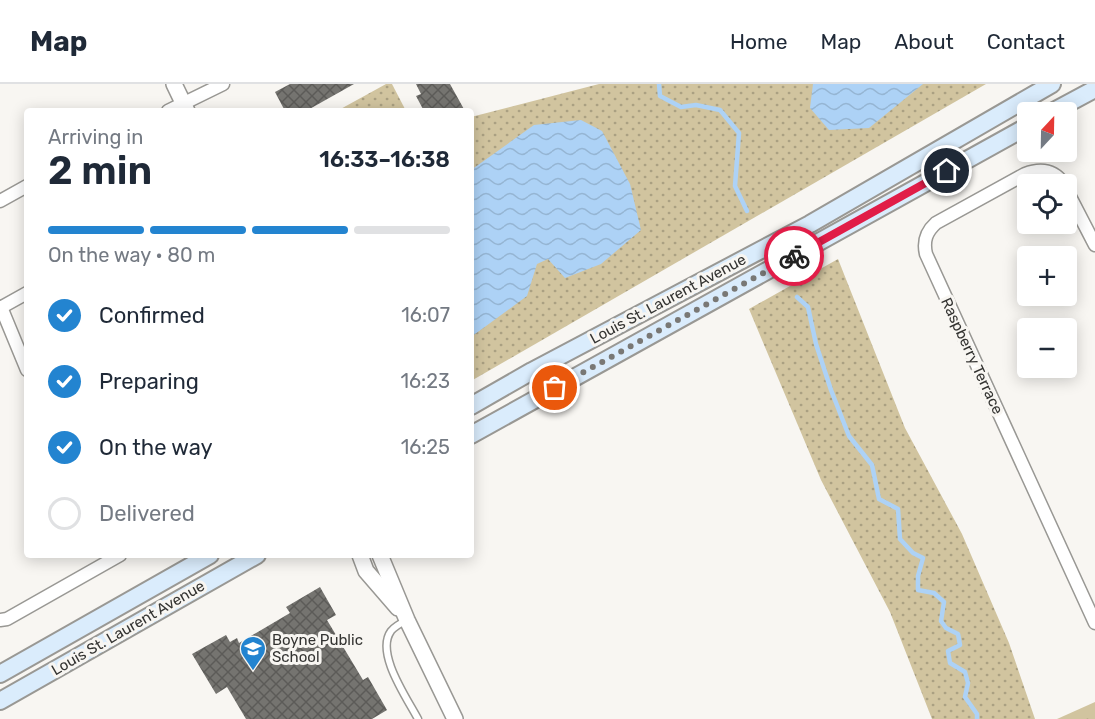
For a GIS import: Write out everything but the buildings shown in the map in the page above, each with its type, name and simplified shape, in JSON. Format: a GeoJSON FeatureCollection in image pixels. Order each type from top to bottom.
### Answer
{"type":"FeatureCollection","features":[{"type":"Feature","properties":{"kind":"main road","name":"Louis St. Laurent Avenue"},"geometry":{"type":"LineString","coordinates":[[474,404],[532,371],[810,224],[1052,84]]}},
{"type":"Feature","properties":{"kind":"main road"},"geometry":{"type":"LineString","coordinates":[[1071,102],[1095,89]]}},
{"type":"Feature","properties":{"kind":"main road","name":"Louis St. Laurent Avenue"},"geometry":{"type":"LineString","coordinates":[[474,433],[1017,132]]}},
{"type":"Feature","properties":{"kind":"main road","name":"Louis St. Laurent Avenue"},"geometry":{"type":"LineString","coordinates":[[0,674],[205,558]]}},
{"type":"Feature","properties":{"kind":"main road","name":"Louis St. Laurent Avenue"},"geometry":{"type":"LineString","coordinates":[[0,701],[252,558]]}},
{"type":"Feature","properties":{"kind":"street"},"geometry":{"type":"LineString","coordinates":[[174,84],[185,107],[223,84]]}},
{"type":"Feature","properties":{"kind":"street","name":"Raspberry Terrace"},"geometry":{"type":"LineString","coordinates":[[1025,174],[1035,170],[1054,174]]}},
{"type":"Feature","properties":{"kind":"street","name":"Raspberry Terrace"},"geometry":{"type":"LineString","coordinates":[[1017,178],[936,223],[930,228],[924,244],[926,254],[1095,621]]}},
{"type":"Feature","properties":{"kind":"street"},"geometry":{"type":"LineString","coordinates":[[0,201],[24,188]]}},
{"type":"Feature","properties":{"kind":"street"},"geometry":{"type":"LineString","coordinates":[[1077,210],[1095,245]]}},
{"type":"Feature","properties":{"kind":"street"},"geometry":{"type":"LineString","coordinates":[[24,295],[0,308],[24,362]]}},
{"type":"Feature","properties":{"kind":"street"},"geometry":{"type":"LineString","coordinates":[[0,620],[7,619],[107,558]]}},
{"type":"Feature","properties":{"kind":"street"},"geometry":{"type":"LineString","coordinates":[[361,558],[366,571],[407,620]]}},
{"type":"Feature","properties":{"kind":"street"},"geometry":{"type":"LineString","coordinates":[[382,558],[407,620],[454,719]]}},
{"type":"Feature","properties":{"kind":"lane"},"geometry":{"type":"LineString","coordinates":[[407,620],[393,628],[385,647],[388,662],[418,719]]}},
{"type":"Feature","properties":{"kind":"green space"},"geometry":{"type":"Polygon","coordinates":[[[386,84],[392,84],[404,108],[342,108],[386,84]]]}},
{"type":"Feature","properties":{"kind":"green space"},"geometry":{"type":"Polygon","coordinates":[[[599,84],[986,84],[474,379],[474,116],[599,84]]]}},
{"type":"Feature","properties":{"kind":"green space"},"geometry":{"type":"Polygon","coordinates":[[[838,259],[905,428],[962,534],[1009,643],[1035,719],[932,719],[890,612],[821,480],[749,309],[838,259]]]}},
{"type":"Feature","properties":{"kind":"green space"},"geometry":{"type":"Polygon","coordinates":[[[1095,702],[1095,719],[1057,719],[1095,702]]]}},
{"type":"Feature","properties":{"kind":"water"},"geometry":{"type":"Polygon","coordinates":[[[813,84],[923,84],[869,128],[829,130],[810,108],[813,84]]]}},
{"type":"Feature","properties":{"kind":"water"},"geometry":{"type":"Polygon","coordinates":[[[581,120],[602,131],[630,184],[641,230],[601,264],[565,278],[548,259],[537,264],[527,296],[474,335],[474,168],[534,125],[581,120]]]}},
{"type":"Feature","properties":{"kind":"waterway"},"geometry":{"type":"LineString","coordinates":[[659,84],[660,96],[681,107],[696,105],[720,110],[739,133],[735,186],[747,211]]}},
{"type":"Feature","properties":{"kind":"waterway"},"geometry":{"type":"LineString","coordinates":[[797,297],[808,307],[816,344],[831,390],[849,436],[872,465],[879,499],[898,509],[900,539],[913,553],[923,558],[918,576],[918,590],[934,593],[944,602],[941,621],[946,628],[958,634],[960,645],[948,651],[950,663],[965,672],[968,683],[965,697],[977,714],[977,719]]}},
{"type":"Feature","properties":{"kind":"way so far"},"geometry":{"type":"LineString","coordinates":[[555,388],[794,256]]}},
{"type":"Feature","properties":{"kind":"place","name":"Boyne Public School"},"geometry":{"type":"Point","coordinates":[253,672]}},
{"type":"Feature","properties":{"kind":"route"},"geometry":{"type":"LineString","coordinates":[[794,256],[947,171]]}}]}
